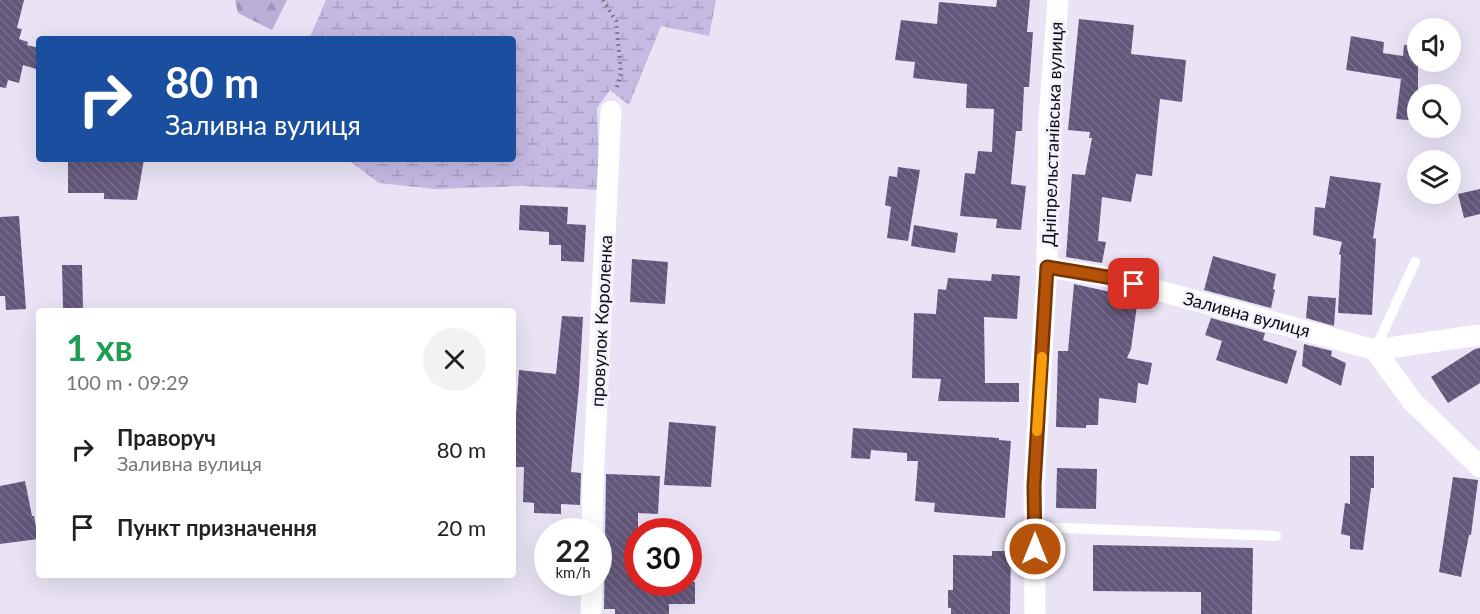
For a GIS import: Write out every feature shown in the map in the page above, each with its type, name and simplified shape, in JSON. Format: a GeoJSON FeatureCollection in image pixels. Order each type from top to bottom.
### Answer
{"type":"FeatureCollection","features":[{"type":"Feature","properties":{"kind":"street","name":"Дніпрельстанівська вулиця"},"geometry":{"type":"LineString","coordinates":[[1035,614],[1034,486],[1047,267],[1049,119],[1058,0]]}},
{"type":"Feature","properties":{"kind":"street","name":"провулок Короленка"},"geometry":{"type":"LineString","coordinates":[[592,518],[611,111]]}},
{"type":"Feature","properties":{"kind":"street","name":"Заливна вулиця"},"geometry":{"type":"LineString","coordinates":[[1047,267],[1113,278],[1375,350],[1480,335]]}},
{"type":"Feature","properties":{"kind":"street"},"geometry":{"type":"LineString","coordinates":[[1375,350],[1412,401],[1480,467]]}},
{"type":"Feature","properties":{"kind":"street"},"geometry":{"type":"LineString","coordinates":[[591,614],[592,596]]}},
{"type":"Feature","properties":{"kind":"lane"},"geometry":{"type":"LineString","coordinates":[[1375,350],[1414,262]]}},
{"type":"Feature","properties":{"kind":"lane"},"geometry":{"type":"LineString","coordinates":[[1035,527],[1275,536]]}},
{"type":"Feature","properties":{"kind":"path"},"geometry":{"type":"LineString","coordinates":[[603,0],[616,21],[621,73],[611,111]]}},
{"type":"Feature","properties":{"kind":"green space"},"geometry":{"type":"Polygon","coordinates":[[[235,0],[287,0],[272,30],[238,13],[235,0]]]}},
{"type":"Feature","properties":{"kind":"green space"},"geometry":{"type":"Polygon","coordinates":[[[326,0],[716,0],[709,36],[661,26],[629,105],[610,90],[597,108],[600,190],[522,186],[435,189],[379,183],[351,162],[516,162],[516,36],[310,36],[326,0]]]}},
{"type":"Feature","properties":{"kind":"building"},"geometry":{"type":"Polygon","coordinates":[[[0,0],[24,0],[17,28],[22,29],[19,39],[28,42],[27,45],[36,47],[36,69],[23,65],[19,83],[8,80],[6,88],[0,87],[0,0]]]}},
{"type":"Feature","properties":{"kind":"building"},"geometry":{"type":"Polygon","coordinates":[[[997,0],[1030,0],[1027,32],[1033,32],[1029,87],[1024,87],[1022,131],[1016,131],[1011,184],[1026,186],[1021,230],[996,228],[997,219],[960,216],[965,173],[975,174],[978,151],[992,152],[994,109],[966,108],[967,84],[913,78],[915,62],[895,60],[901,20],[937,24],[939,2],[996,7],[997,0]]]}},
{"type":"Feature","properties":{"kind":"building"},"geometry":{"type":"Polygon","coordinates":[[[1079,19],[1134,25],[1131,54],[1186,60],[1182,102],[1160,99],[1152,176],[1136,174],[1131,202],[1102,197],[1098,241],[1106,242],[1102,263],[1066,257],[1072,174],[1085,175],[1092,138],[1089,138],[1090,132],[1068,130],[1079,19]]]}},
{"type":"Feature","properties":{"kind":"building"},"geometry":{"type":"Polygon","coordinates":[[[1351,36],[1384,42],[1383,53],[1403,56],[1404,45],[1407,45],[1407,72],[1418,72],[1418,84],[1407,84],[1407,120],[1396,119],[1401,79],[1346,70],[1351,36]]]}},
{"type":"Feature","properties":{"kind":"building"},"geometry":{"type":"Polygon","coordinates":[[[68,162],[143,162],[137,200],[104,199],[104,193],[68,193],[68,162]]]}},
{"type":"Feature","properties":{"kind":"building"},"geometry":{"type":"Polygon","coordinates":[[[898,167],[920,170],[908,241],[887,238],[891,207],[885,205],[889,176],[897,177],[898,167]]]}},
{"type":"Feature","properties":{"kind":"building"},"geometry":{"type":"Polygon","coordinates":[[[1330,176],[1381,183],[1373,238],[1376,239],[1372,315],[1338,313],[1341,255],[1339,254],[1342,242],[1313,235],[1315,207],[1325,208],[1330,176]]]}},
{"type":"Feature","properties":{"kind":"building"},"geometry":{"type":"Polygon","coordinates":[[[1480,189],[1480,214],[1464,218],[1461,193],[1480,189]]]}},
{"type":"Feature","properties":{"kind":"building"},"geometry":{"type":"Polygon","coordinates":[[[520,205],[568,207],[567,224],[586,225],[584,262],[561,261],[561,245],[549,245],[549,232],[519,230],[520,205]]]}},
{"type":"Feature","properties":{"kind":"building"},"geometry":{"type":"Polygon","coordinates":[[[19,216],[26,309],[6,310],[5,296],[0,296],[0,217],[19,216]]]}},
{"type":"Feature","properties":{"kind":"building"},"geometry":{"type":"Polygon","coordinates":[[[914,225],[958,233],[955,253],[911,246],[914,225]]]}},
{"type":"Feature","properties":{"kind":"building"},"geometry":{"type":"Polygon","coordinates":[[[1213,256],[1276,274],[1271,308],[1204,290],[1213,256]]]}},
{"type":"Feature","properties":{"kind":"building"},"geometry":{"type":"Polygon","coordinates":[[[632,259],[668,262],[665,304],[630,302],[632,259]]]}},
{"type":"Feature","properties":{"kind":"building"},"geometry":{"type":"Polygon","coordinates":[[[62,265],[82,265],[83,308],[63,308],[62,265]]]}},
{"type":"Feature","properties":{"kind":"building"},"geometry":{"type":"Polygon","coordinates":[[[992,274],[1020,276],[1017,319],[984,317],[985,383],[1019,383],[1019,402],[938,401],[941,379],[912,378],[914,313],[936,314],[938,289],[946,290],[948,278],[991,281],[992,274]]]}},
{"type":"Feature","properties":{"kind":"building"},"geometry":{"type":"Polygon","coordinates":[[[1074,284],[1138,298],[1131,349],[1127,358],[1152,363],[1148,385],[1138,383],[1136,403],[1099,398],[1098,425],[1086,425],[1086,428],[1056,427],[1058,351],[1068,351],[1074,284]]]}},
{"type":"Feature","properties":{"kind":"building"},"geometry":{"type":"Polygon","coordinates":[[[1308,296],[1336,298],[1334,326],[1306,318],[1308,296]]]}},
{"type":"Feature","properties":{"kind":"building"},"geometry":{"type":"Polygon","coordinates":[[[562,316],[583,317],[571,472],[581,473],[580,505],[561,504],[561,514],[534,513],[534,503],[523,502],[524,467],[516,467],[519,370],[556,374],[562,316]]]}},
{"type":"Feature","properties":{"kind":"building"},"geometry":{"type":"Polygon","coordinates":[[[1211,318],[1265,333],[1263,340],[1297,351],[1287,384],[1216,360],[1222,341],[1205,335],[1211,318]]]}},
{"type":"Feature","properties":{"kind":"building"},"geometry":{"type":"Polygon","coordinates":[[[1304,344],[1332,351],[1331,356],[1346,363],[1341,386],[1302,366],[1304,344]]]}},
{"type":"Feature","properties":{"kind":"building"},"geometry":{"type":"Polygon","coordinates":[[[1480,348],[1480,383],[1448,403],[1431,377],[1480,348]]]}},
{"type":"Feature","properties":{"kind":"building"},"geometry":{"type":"Polygon","coordinates":[[[669,422],[716,426],[711,487],[664,485],[669,422]]]}},
{"type":"Feature","properties":{"kind":"building"},"geometry":{"type":"Polygon","coordinates":[[[853,428],[999,438],[999,440],[1011,441],[1005,518],[934,512],[935,503],[915,501],[918,461],[907,461],[907,453],[871,450],[870,459],[851,458],[853,428]]]}},
{"type":"Feature","properties":{"kind":"building"},"geometry":{"type":"Polygon","coordinates":[[[1350,456],[1374,456],[1374,488],[1371,488],[1363,550],[1350,549],[1350,536],[1341,534],[1345,503],[1350,504],[1350,456]]]}},
{"type":"Feature","properties":{"kind":"building"},"geometry":{"type":"Polygon","coordinates":[[[1057,468],[1097,469],[1096,509],[1056,508],[1057,468]]]}},
{"type":"Feature","properties":{"kind":"building"},"geometry":{"type":"Polygon","coordinates":[[[606,474],[660,476],[658,514],[638,513],[638,518],[624,518],[624,596],[695,596],[695,604],[669,604],[669,614],[615,614],[615,609],[604,609],[604,596],[612,596],[612,518],[605,518],[606,474]]]}},
{"type":"Feature","properties":{"kind":"building"},"geometry":{"type":"Polygon","coordinates":[[[1453,477],[1478,480],[1471,535],[1469,535],[1461,577],[1439,572],[1453,477]]]}},
{"type":"Feature","properties":{"kind":"building"},"geometry":{"type":"Polygon","coordinates":[[[25,481],[32,516],[34,516],[36,539],[0,544],[0,486],[25,481]]]}},
{"type":"Feature","properties":{"kind":"building"},"geometry":{"type":"Polygon","coordinates":[[[1093,545],[1253,548],[1252,614],[1201,614],[1201,592],[1093,591],[1093,545]]]}},
{"type":"Feature","properties":{"kind":"building"},"geometry":{"type":"Polygon","coordinates":[[[992,551],[1011,551],[1010,614],[951,614],[951,608],[948,608],[948,590],[953,590],[953,555],[992,556],[992,551]]]}},
{"type":"Feature","properties":{"kind":"slow traffic"},"geometry":{"type":"LineString","coordinates":[[1037,431],[1042,357]]}},
{"type":"Feature","properties":{"kind":"route"},"geometry":{"type":"LineString","coordinates":[[1035,549],[1034,486],[1047,267],[1113,278],[1134,284]]}}]}
